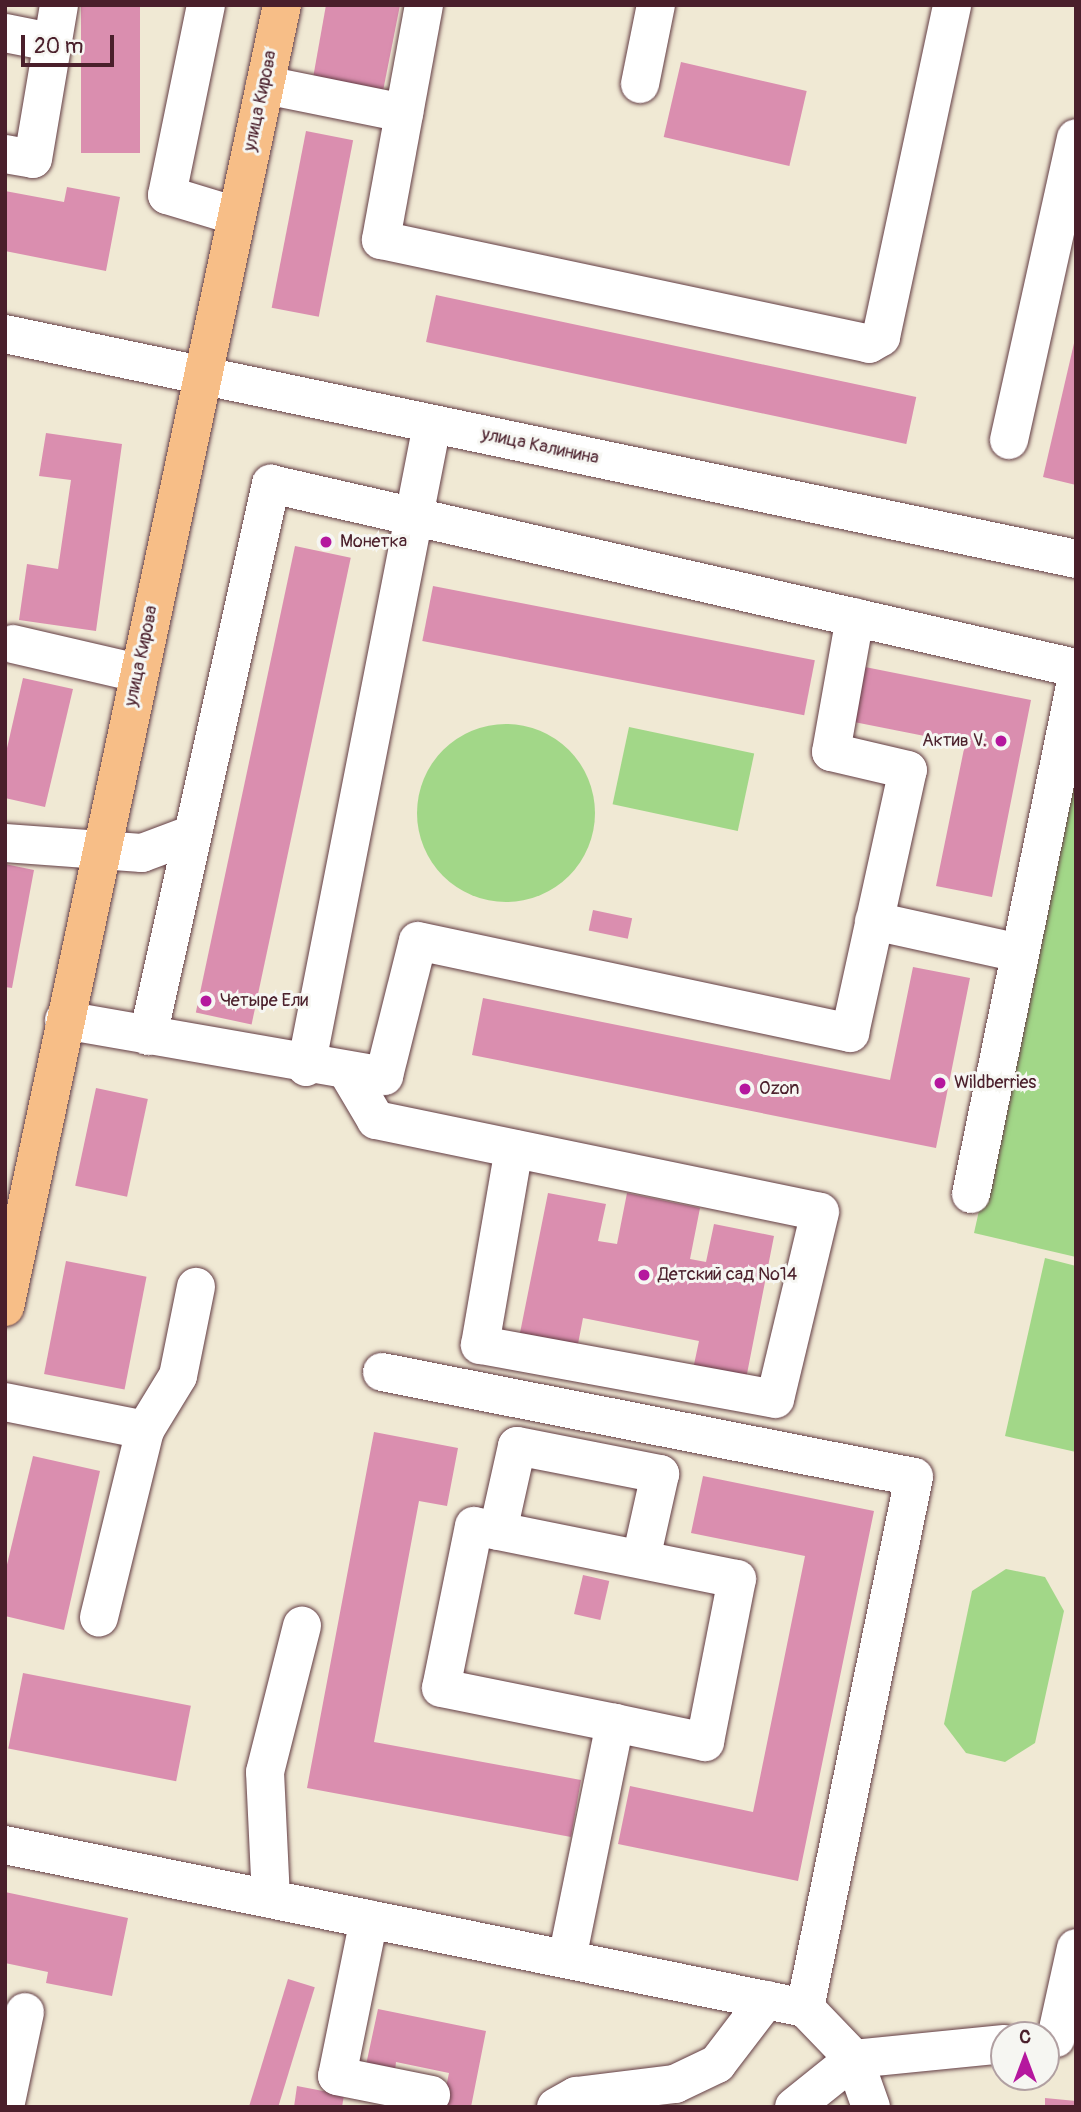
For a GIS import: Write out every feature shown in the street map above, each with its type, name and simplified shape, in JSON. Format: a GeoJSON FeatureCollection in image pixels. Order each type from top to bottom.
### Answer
{"type":"FeatureCollection","features":[{"type":"Feature","properties":{"kind":"main road","name":"улица Кирова"},"geometry":{"type":"LineString","coordinates":[[5,1307],[282,5]]}},
{"type":"Feature","properties":{"kind":"street"},"geometry":{"type":"LineString","coordinates":[[5,154],[33,159],[59,5]]}},
{"type":"Feature","properties":{"kind":"street"},"geometry":{"type":"LineString","coordinates":[[206,5],[167,195],[236,216]]}},
{"type":"Feature","properties":{"kind":"street"},"geometry":{"type":"LineString","coordinates":[[424,5],[381,240],[869,344],[881,337],[952,5]]}},
{"type":"Feature","properties":{"kind":"street"},"geometry":{"type":"LineString","coordinates":[[640,84],[656,5]]}},
{"type":"Feature","properties":{"kind":"street"},"geometry":{"type":"LineString","coordinates":[[5,33],[51,42]]}},
{"type":"Feature","properties":{"kind":"street"},"geometry":{"type":"LineString","coordinates":[[265,85],[404,113]]}},
{"type":"Feature","properties":{"kind":"street"},"geometry":{"type":"LineString","coordinates":[[1009,440],[1076,138]]}},
{"type":"Feature","properties":{"kind":"street","name":"улица Калинина"},"geometry":{"type":"LineString","coordinates":[[5,334],[202,373],[432,425],[1076,559]]}},
{"type":"Feature","properties":{"kind":"street"},"geometry":{"type":"LineString","coordinates":[[306,1067],[432,425]]}},
{"type":"Feature","properties":{"kind":"street"},"geometry":{"type":"LineString","coordinates":[[148,1037],[271,484],[1076,668]]}},
{"type":"Feature","properties":{"kind":"street"},"geometry":{"type":"LineString","coordinates":[[64,1020],[306,1067],[384,1076],[418,942],[850,1033],[908,770],[831,752],[855,617]]}},
{"type":"Feature","properties":{"kind":"street"},"geometry":{"type":"LineString","coordinates":[[8,652],[138,673]]}},
{"type":"Feature","properties":{"kind":"street"},"geometry":{"type":"LineString","coordinates":[[971,1194],[1076,681]]}},
{"type":"Feature","properties":{"kind":"street"},"geometry":{"type":"LineString","coordinates":[[5,843],[100,854],[142,853],[193,834]]}},
{"type":"Feature","properties":{"kind":"street"},"geometry":{"type":"LineString","coordinates":[[874,921],[1020,953]]}},
{"type":"Feature","properties":{"kind":"street"},"geometry":{"type":"LineString","coordinates":[[346,1071],[376,1120],[820,1212],[775,1399],[480,1345],[514,1149]]}},
{"type":"Feature","properties":{"kind":"street"},"geometry":{"type":"LineString","coordinates":[[99,1617],[145,1430],[178,1377],[196,1287]]}},
{"type":"Feature","properties":{"kind":"street"},"geometry":{"type":"LineString","coordinates":[[382,1372],[914,1477],[805,2008]]}},
{"type":"Feature","properties":{"kind":"street"},"geometry":{"type":"LineString","coordinates":[[5,1402],[145,1430]]}},
{"type":"Feature","properties":{"kind":"street"},"geometry":{"type":"LineString","coordinates":[[498,1531],[516,1446],[660,1474],[641,1559]]}},
{"type":"Feature","properties":{"kind":"street"},"geometry":{"type":"LineString","coordinates":[[474,1526],[641,1559],[737,1579],[705,1742],[441,1688],[474,1526]]}},
{"type":"Feature","properties":{"kind":"street"},"geometry":{"type":"LineString","coordinates":[[271,1899],[265,1772],[302,1626]]}},
{"type":"Feature","properties":{"kind":"street"},"geometry":{"type":"LineString","coordinates":[[567,1959],[615,1723]]}},
{"type":"Feature","properties":{"kind":"street"},"geometry":{"type":"LineString","coordinates":[[5,1845],[805,2008],[854,2059],[871,2107]]}},
{"type":"Feature","properties":{"kind":"street"},"geometry":{"type":"LineString","coordinates":[[369,1919],[337,2076],[430,2095]]}},
{"type":"Feature","properties":{"kind":"street"},"geometry":{"type":"LineString","coordinates":[[1060,2035],[1076,1948]]}},
{"type":"Feature","properties":{"kind":"street"},"geometry":{"type":"LineString","coordinates":[[556,2107],[576,2096],[675,2084],[717,2064],[766,2000]]}},
{"type":"Feature","properties":{"kind":"street"},"geometry":{"type":"LineString","coordinates":[[5,2107],[25,2012]]}},
{"type":"Feature","properties":{"kind":"street"},"geometry":{"type":"LineString","coordinates":[[794,2107],[854,2059],[990,2044]]}},
{"type":"Feature","properties":{"kind":"green space"},"geometry":{"type":"Polygon","coordinates":[[[506,724],[540,731],[569,750],[588,779],[595,813],[588,847],[569,876],[540,895],[506,902],[472,895],[443,876],[424,847],[417,813],[424,779],[443,750],[472,731],[506,724]]]}},
{"type":"Feature","properties":{"kind":"green space"},"geometry":{"type":"Polygon","coordinates":[[[629,727],[754,754],[738,831],[613,804],[629,727]]]}},
{"type":"Feature","properties":{"kind":"green space"},"geometry":{"type":"Polygon","coordinates":[[[1076,777],[1076,1257],[974,1233],[1076,777]]]}},
{"type":"Feature","properties":{"kind":"green space"},"geometry":{"type":"Polygon","coordinates":[[[1045,1258],[1076,1266],[1076,1452],[1005,1436],[1045,1258]]]}},
{"type":"Feature","properties":{"kind":"green space"},"geometry":{"type":"Polygon","coordinates":[[[1006,1569],[1045,1577],[1064,1611],[1035,1743],[1005,1762],[966,1753],[944,1724],[972,1591],[1006,1569]]]}},
{"type":"Feature","properties":{"kind":"building"},"geometry":{"type":"Polygon","coordinates":[[[81,5],[140,5],[140,153],[81,153],[81,5]]]}},
{"type":"Feature","properties":{"kind":"building"},"geometry":{"type":"Polygon","coordinates":[[[326,5],[400,5],[383,91],[313,78],[326,5]]]}},
{"type":"Feature","properties":{"kind":"building"},"geometry":{"type":"Polygon","coordinates":[[[681,62],[807,91],[789,166],[664,137],[681,62]]]}},
{"type":"Feature","properties":{"kind":"building"},"geometry":{"type":"Polygon","coordinates":[[[306,131],[353,140],[319,317],[272,308],[306,131]]]}},
{"type":"Feature","properties":{"kind":"building"},"geometry":{"type":"Polygon","coordinates":[[[67,187],[120,197],[106,271],[5,251],[5,191],[64,202],[67,187]]]}},
{"type":"Feature","properties":{"kind":"building"},"geometry":{"type":"Polygon","coordinates":[[[436,295],[916,397],[906,444],[426,342],[436,295]]]}},
{"type":"Feature","properties":{"kind":"building"},"geometry":{"type":"Polygon","coordinates":[[[1076,339],[1076,485],[1043,477],[1076,339]]]}},
{"type":"Feature","properties":{"kind":"building"},"geometry":{"type":"Polygon","coordinates":[[[46,433],[122,444],[96,631],[19,620],[27,564],[58,569],[71,480],[39,476],[46,433]]]}},
{"type":"Feature","properties":{"kind":"building"},"geometry":{"type":"Polygon","coordinates":[[[295,546],[351,558],[252,1024],[196,1013],[295,546]]]}},
{"type":"Feature","properties":{"kind":"building"},"geometry":{"type":"Polygon","coordinates":[[[433,586],[815,660],[804,715],[422,641],[433,586]]]}},
{"type":"Feature","properties":{"kind":"building"},"geometry":{"type":"Polygon","coordinates":[[[860,666],[1031,700],[992,897],[936,886],[965,744],[849,721],[860,666]]]}},
{"type":"Feature","properties":{"kind":"building"},"geometry":{"type":"Polygon","coordinates":[[[23,678],[73,689],[45,807],[5,798],[5,757],[23,678]]]}},
{"type":"Feature","properties":{"kind":"building"},"geometry":{"type":"Polygon","coordinates":[[[5,864],[34,870],[12,988],[5,987],[5,864]]]}},
{"type":"Feature","properties":{"kind":"building"},"geometry":{"type":"Polygon","coordinates":[[[593,910],[632,918],[628,939],[589,931],[593,910]]]}},
{"type":"Feature","properties":{"kind":"building"},"geometry":{"type":"Polygon","coordinates":[[[913,967],[970,978],[936,1148],[472,1055],[483,998],[890,1080],[913,967]]]}},
{"type":"Feature","properties":{"kind":"building"},"geometry":{"type":"Polygon","coordinates":[[[96,1088],[148,1099],[127,1197],[75,1186],[96,1088]]]}},
{"type":"Feature","properties":{"kind":"building"},"geometry":{"type":"Polygon","coordinates":[[[548,1193],[606,1204],[598,1241],[617,1244],[627,1193],[700,1208],[690,1259],[706,1262],[714,1224],[774,1236],[745,1384],[692,1374],[699,1341],[583,1318],[578,1344],[520,1333],[548,1193]]]}},
{"type":"Feature","properties":{"kind":"building"},"geometry":{"type":"Polygon","coordinates":[[[66,1261],[146,1277],[125,1390],[44,1374],[66,1261]]]}},
{"type":"Feature","properties":{"kind":"building"},"geometry":{"type":"Polygon","coordinates":[[[374,1432],[458,1448],[447,1506],[419,1501],[374,1742],[581,1780],[571,1837],[307,1788],[374,1432]]]}},
{"type":"Feature","properties":{"kind":"building"},"geometry":{"type":"Polygon","coordinates":[[[33,1456],[100,1471],[64,1630],[5,1616],[5,1573],[33,1456]]]}},
{"type":"Feature","properties":{"kind":"building"},"geometry":{"type":"Polygon","coordinates":[[[703,1476],[874,1511],[798,1881],[618,1844],[630,1786],[753,1812],[805,1556],[691,1533],[703,1476]]]}},
{"type":"Feature","properties":{"kind":"building"},"geometry":{"type":"Polygon","coordinates":[[[583,1575],[609,1581],[600,1620],[574,1614],[583,1575]]]}},
{"type":"Feature","properties":{"kind":"building"},"geometry":{"type":"Polygon","coordinates":[[[23,1673],[191,1706],[176,1781],[8,1749],[23,1673]]]}},
{"type":"Feature","properties":{"kind":"building"},"geometry":{"type":"Polygon","coordinates":[[[5,1892],[128,1918],[112,1996],[46,1983],[48,1972],[5,1963],[5,1892]]]}},
{"type":"Feature","properties":{"kind":"building"},"geometry":{"type":"Polygon","coordinates":[[[288,1979],[315,1987],[278,2107],[249,2105],[288,1979]]]}},
{"type":"Feature","properties":{"kind":"building"},"geometry":{"type":"Polygon","coordinates":[[[378,2009],[486,2031],[471,2107],[442,2107],[449,2073],[396,2062],[395,2071],[366,2065],[378,2009]]]}},
{"type":"Feature","properties":{"kind":"building"},"geometry":{"type":"Polygon","coordinates":[[[297,2086],[344,2095],[342,2107],[294,2107],[297,2086]]]}},
{"type":"Feature","properties":{"kind":"building"},"geometry":{"type":"Polygon","coordinates":[[[1045,2098],[1076,2101],[1076,2107],[1045,2107],[1045,2098]]]}},
{"type":"Feature","properties":{"kind":"place","name":"Монетка"},"geometry":{"type":"Point","coordinates":[326,542]}},
{"type":"Feature","properties":{"kind":"place","name":"Актив V."},"geometry":{"type":"Point","coordinates":[1001,741]}},
{"type":"Feature","properties":{"kind":"place","name":"Четыре Ели"},"geometry":{"type":"Point","coordinates":[206,1001]}},
{"type":"Feature","properties":{"kind":"place","name":"Wildberries"},"geometry":{"type":"Point","coordinates":[940,1083]}},
{"type":"Feature","properties":{"kind":"place","name":"Ozon"},"geometry":{"type":"Point","coordinates":[745,1089]}},
{"type":"Feature","properties":{"kind":"place","name":"Детский сад №14"},"geometry":{"type":"Point","coordinates":[644,1275]}}]}
